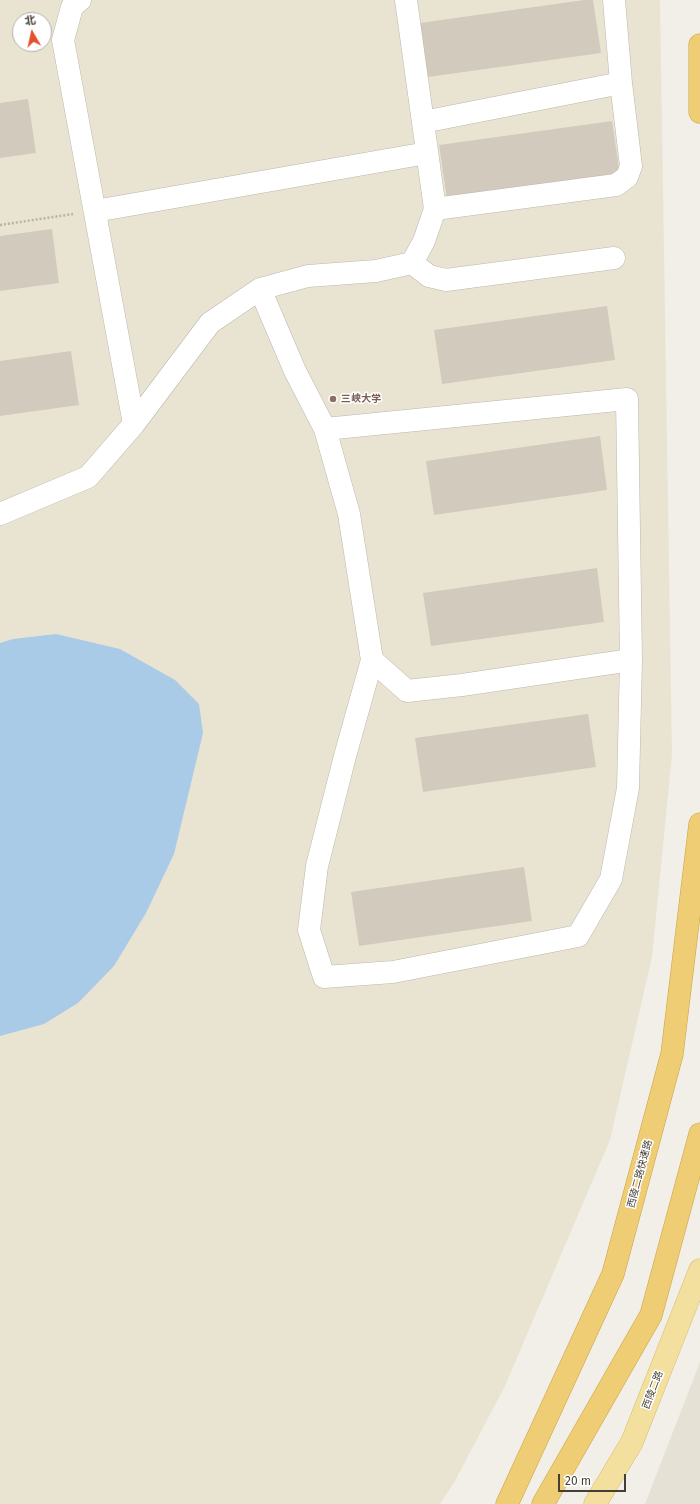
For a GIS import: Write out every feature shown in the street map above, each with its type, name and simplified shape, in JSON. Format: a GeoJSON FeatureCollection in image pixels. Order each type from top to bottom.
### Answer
{"type":"FeatureCollection","features":[{"type":"Feature","properties":{"kind":"highway"},"geometry":{"type":"LineString","coordinates":[[700,44],[700,112]]}},
{"type":"Feature","properties":{"kind":"highway","name":"西陵二路快速路"},"geometry":{"type":"LineString","coordinates":[[507,1504],[613,1274],[672,1054],[700,824]]}},
{"type":"Feature","properties":{"kind":"highway"},"geometry":{"type":"LineString","coordinates":[[543,1504],[650,1315],[700,1134]]}},
{"type":"Feature","properties":{"kind":"main road","name":"西陵二路"},"geometry":{"type":"LineString","coordinates":[[595,1504],[632,1442],[700,1270]]}},
{"type":"Feature","properties":{"kind":"lane"},"geometry":{"type":"LineString","coordinates":[[80,0],[72,8],[63,40],[134,424]]}},
{"type":"Feature","properties":{"kind":"lane"},"geometry":{"type":"LineString","coordinates":[[406,0],[435,209],[424,241],[412,263]]}},
{"type":"Feature","properties":{"kind":"lane"},"geometry":{"type":"LineString","coordinates":[[435,209],[616,185],[627,177],[631,166],[621,83],[614,0]]}},
{"type":"Feature","properties":{"kind":"lane"},"geometry":{"type":"LineString","coordinates":[[423,122],[621,83]]}},
{"type":"Feature","properties":{"kind":"lane"},"geometry":{"type":"LineString","coordinates":[[94,211],[427,153]]}},
{"type":"Feature","properties":{"kind":"lane"},"geometry":{"type":"LineString","coordinates":[[0,514],[88,477],[134,424],[210,323],[260,289],[308,276],[376,271],[412,263],[430,276],[446,280],[614,258]]}},
{"type":"Feature","properties":{"kind":"lane"},"geometry":{"type":"LineString","coordinates":[[260,289],[295,371],[325,430],[349,514],[372,660],[345,756],[317,866],[309,930],[324,976],[393,972],[578,936],[611,879],[628,788],[631,660],[627,399],[325,430]]}},
{"type":"Feature","properties":{"kind":"lane"},"geometry":{"type":"LineString","coordinates":[[372,660],[407,691],[462,685],[631,660]]}},
{"type":"Feature","properties":{"kind":"path"},"geometry":{"type":"LineString","coordinates":[[0,225],[94,211]]}},
{"type":"Feature","properties":{"kind":"shaded area","name":"三峡大学"},"geometry":{"type":"Polygon","coordinates":[[[0,0],[660,0],[672,755],[652,957],[610,1140],[505,1386],[455,1481],[440,1504],[0,1504],[0,0]]]}},
{"type":"Feature","properties":{"kind":"shaded area"},"geometry":{"type":"Polygon","coordinates":[[[700,1362],[700,1504],[645,1504],[700,1362]]]}},
{"type":"Feature","properties":{"kind":"water"},"geometry":{"type":"Polygon","coordinates":[[[56,634],[120,649],[175,680],[199,704],[203,733],[174,854],[146,913],[114,966],[78,1003],[44,1024],[0,1036],[0,643],[13,639],[56,634]]]}},
{"type":"Feature","properties":{"kind":"building"},"geometry":{"type":"Polygon","coordinates":[[[593,0],[601,53],[428,77],[420,23],[593,0]]]}},
{"type":"Feature","properties":{"kind":"building"},"geometry":{"type":"Polygon","coordinates":[[[28,99],[36,153],[0,158],[0,103],[28,99]]]}},
{"type":"Feature","properties":{"kind":"building"},"geometry":{"type":"Polygon","coordinates":[[[612,121],[620,175],[447,199],[439,145],[612,121]]]}},
{"type":"Feature","properties":{"kind":"building"},"geometry":{"type":"Polygon","coordinates":[[[52,229],[59,283],[0,291],[0,236],[52,229]]]}},
{"type":"Feature","properties":{"kind":"building"},"geometry":{"type":"Polygon","coordinates":[[[607,306],[615,360],[442,384],[434,330],[607,306]]]}},
{"type":"Feature","properties":{"kind":"building"},"geometry":{"type":"Polygon","coordinates":[[[71,351],[79,405],[0,416],[0,361],[71,351]]]}},
{"type":"Feature","properties":{"kind":"building"},"geometry":{"type":"Polygon","coordinates":[[[600,436],[607,490],[434,515],[426,461],[600,436]]]}},
{"type":"Feature","properties":{"kind":"building"},"geometry":{"type":"Polygon","coordinates":[[[597,568],[604,622],[431,646],[423,593],[597,568]]]}},
{"type":"Feature","properties":{"kind":"building"},"geometry":{"type":"Polygon","coordinates":[[[588,714],[596,767],[423,792],[415,738],[588,714]]]}},
{"type":"Feature","properties":{"kind":"building"},"geometry":{"type":"Polygon","coordinates":[[[524,867],[532,921],[359,946],[351,892],[524,867]]]}},
{"type":"Feature","properties":{"kind":"place","name":"三峡大学"},"geometry":{"type":"Point","coordinates":[333,399]}}]}
